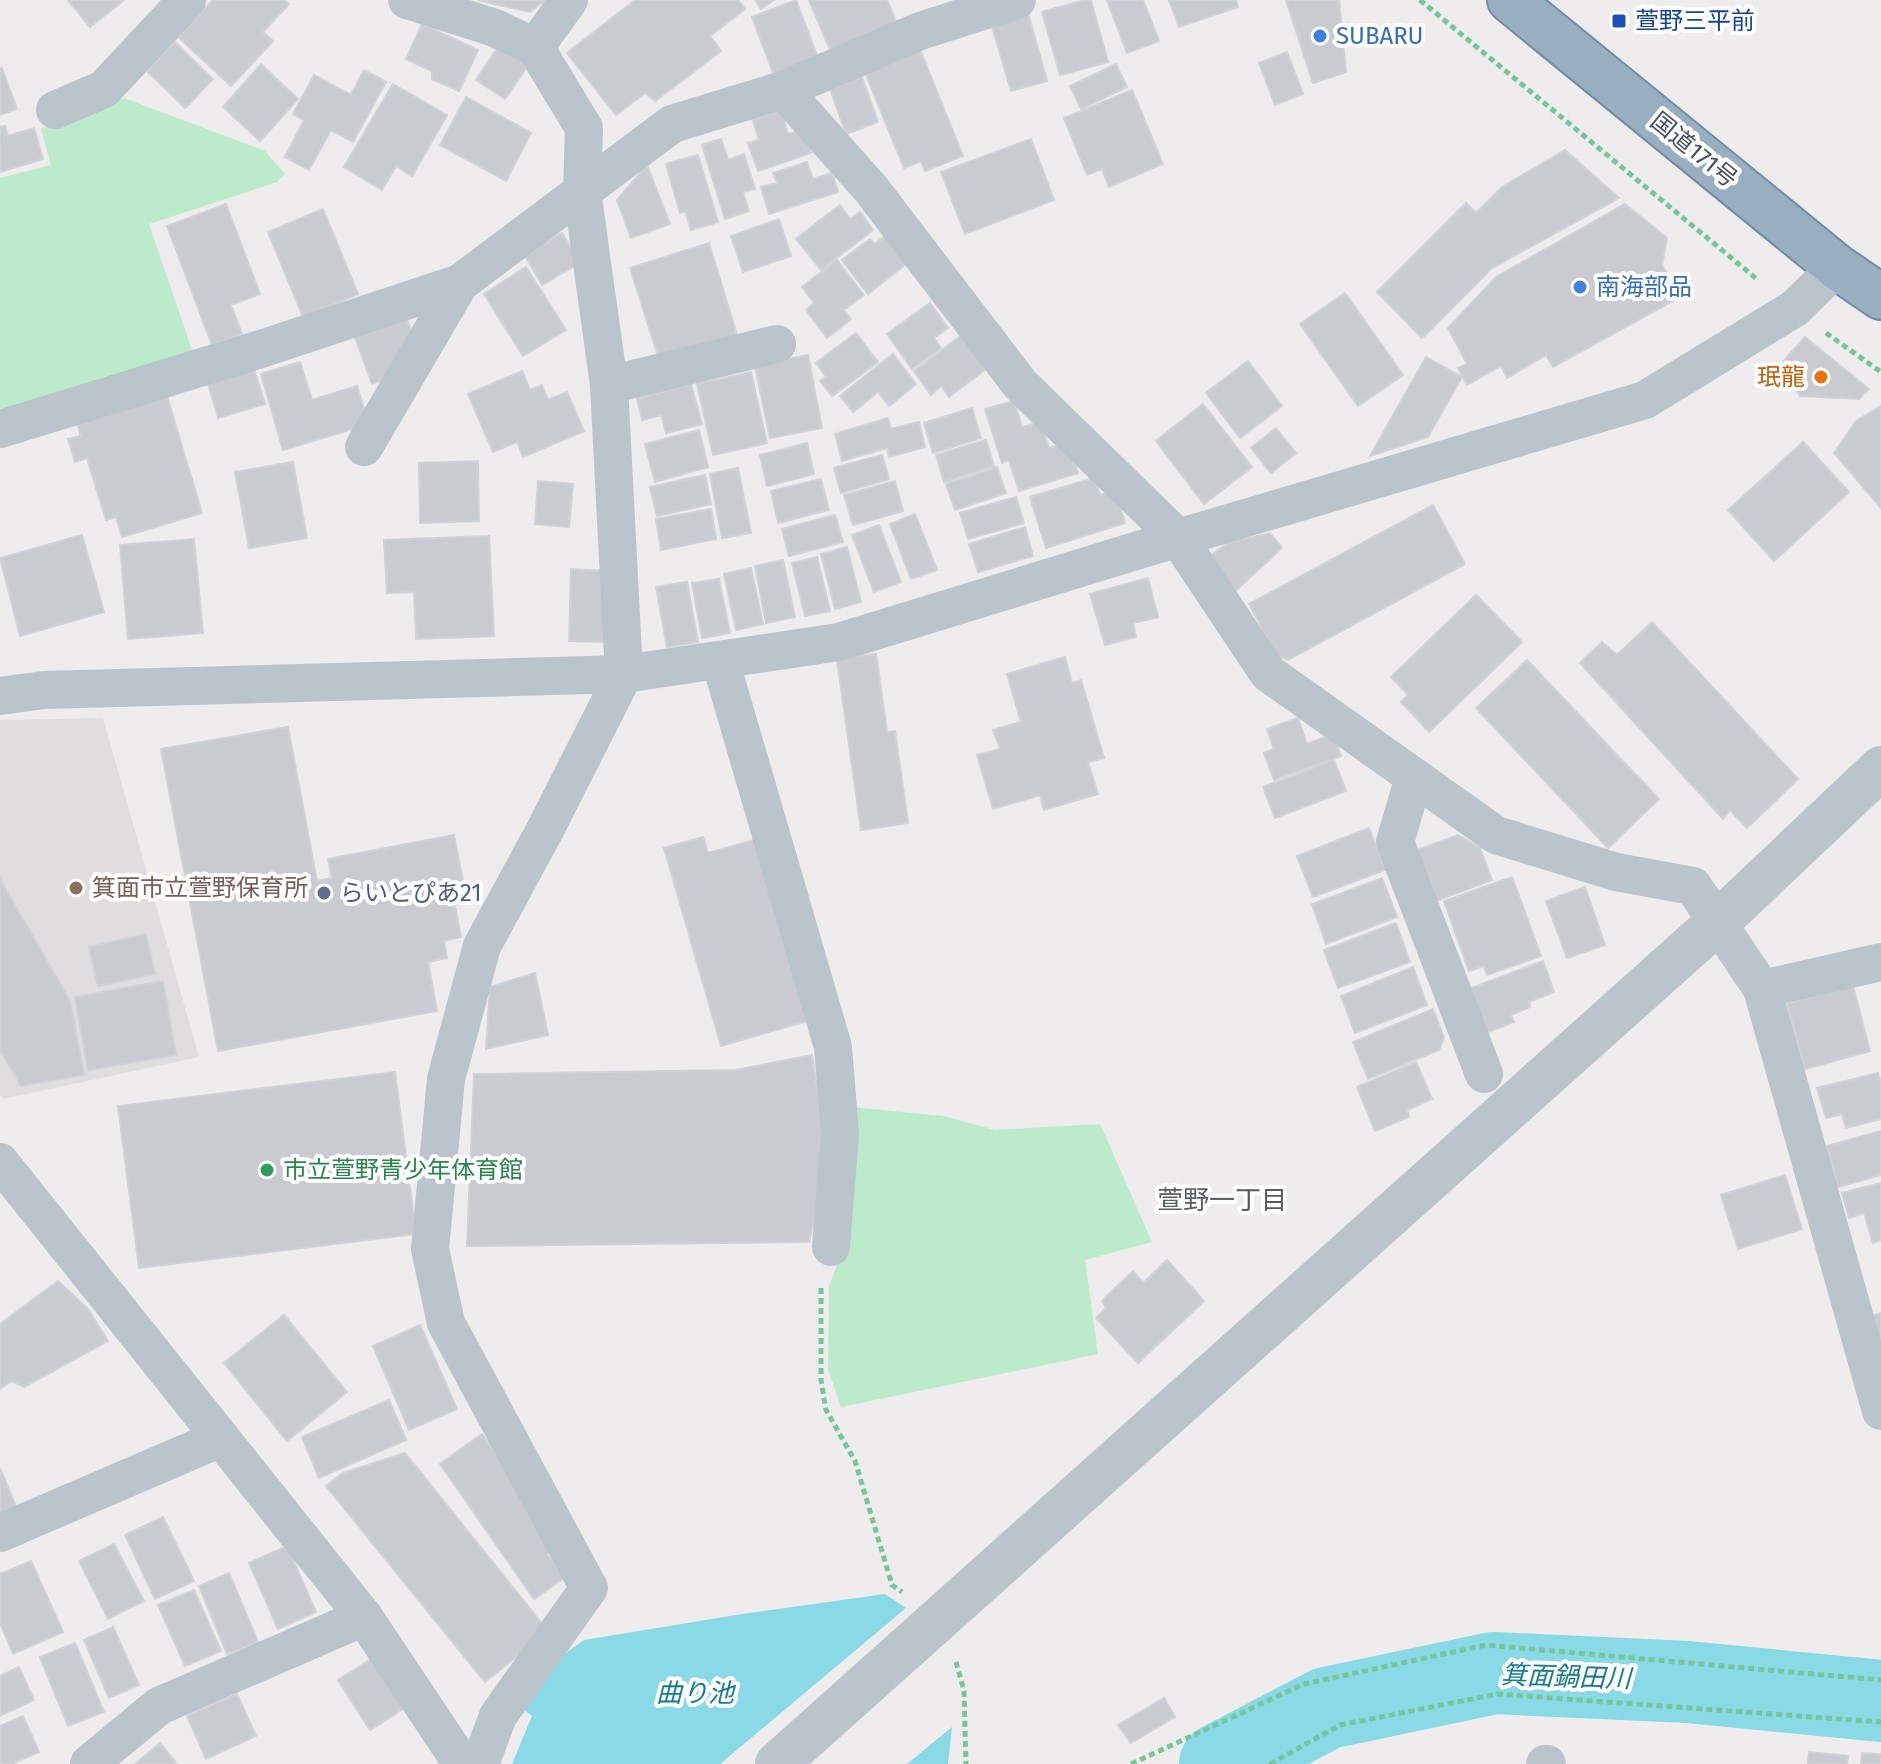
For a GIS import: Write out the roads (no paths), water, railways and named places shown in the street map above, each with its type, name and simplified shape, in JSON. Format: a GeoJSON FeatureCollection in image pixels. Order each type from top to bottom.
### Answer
{"type":"FeatureCollection","features":[{"type":"Feature","properties":{"kind":"highway","name":"国道171号"},"geometry":{"type":"LineString","coordinates":[[1510,0],[1837,267],[1881,297]]}},
{"type":"Feature","properties":{"kind":"street"},"geometry":{"type":"LineString","coordinates":[[55,110],[104,89],[187,0]]}},
{"type":"Feature","properties":{"kind":"street"},"geometry":{"type":"LineString","coordinates":[[407,0],[495,28],[535,47],[584,128],[582,191],[609,385],[624,674],[482,946],[446,1079],[430,1249],[446,1323],[589,1588],[498,1716],[480,1764]]}},
{"type":"Feature","properties":{"kind":"street"},"geometry":{"type":"LineString","coordinates":[[535,47],[569,0]]}},
{"type":"Feature","properties":{"kind":"street"},"geometry":{"type":"LineString","coordinates":[[0,429],[261,349],[460,283],[672,124],[783,90],[920,31],[1017,0]]}},
{"type":"Feature","properties":{"kind":"street"},"geometry":{"type":"LineString","coordinates":[[783,90],[871,189],[1020,384],[1178,538],[1268,673],[1496,835],[1616,872],[1693,886],[1762,989],[1881,1411]]}},
{"type":"Feature","properties":{"kind":"street"},"geometry":{"type":"LineString","coordinates":[[0,696],[44,690],[624,674],[839,642],[1645,400],[1795,308],[1837,267]]}},
{"type":"Feature","properties":{"kind":"street"},"geometry":{"type":"LineString","coordinates":[[364,447],[460,283]]}},
{"type":"Feature","properties":{"kind":"street"},"geometry":{"type":"LineString","coordinates":[[609,385],[777,344]]}},
{"type":"Feature","properties":{"kind":"street"},"geometry":{"type":"LineString","coordinates":[[720,660],[833,1047],[840,1134],[831,1247]]}},
{"type":"Feature","properties":{"kind":"street"},"geometry":{"type":"LineString","coordinates":[[777,1764],[1718,922],[1881,768]]}},
{"type":"Feature","properties":{"kind":"street"},"geometry":{"type":"LineString","coordinates":[[1414,777],[1395,842],[1484,1074]]}},
{"type":"Feature","properties":{"kind":"street"},"geometry":{"type":"LineString","coordinates":[[1762,989],[1881,962]]}},
{"type":"Feature","properties":{"kind":"street"},"geometry":{"type":"LineString","coordinates":[[0,1162],[364,1617],[462,1764]]}},
{"type":"Feature","properties":{"kind":"street"},"geometry":{"type":"LineString","coordinates":[[0,1533],[221,1438]]}},
{"type":"Feature","properties":{"kind":"street"},"geometry":{"type":"LineString","coordinates":[[89,1764],[159,1706],[364,1617]]}},
{"type":"Feature","properties":{"kind":"water","name":"曲り池"},"geometry":{"type":"Polygon","coordinates":[[[885,1594],[906,1608],[720,1764],[512,1764],[532,1716],[523,1709],[566,1653],[584,1640],[885,1594]]]}},
{"type":"Feature","properties":{"kind":"water"},"geometry":{"type":"Polygon","coordinates":[[[952,1727],[948,1764],[907,1764],[952,1727]]]}},
{"type":"Feature","properties":{"kind":"waterway","name":"箕面鍋田川"},"geometry":{"type":"LineString","coordinates":[[1220,1764],[1327,1708],[1494,1673],[1688,1682],[1881,1701]]}},
{"type":"Feature","properties":{"kind":"place","name":"萱野三平前"},"geometry":{"type":"Point","coordinates":[1619,21]}},
{"type":"Feature","properties":{"kind":"place","name":"SUBARU"},"geometry":{"type":"Point","coordinates":[1320,36]}},
{"type":"Feature","properties":{"kind":"place","name":"南海部品"},"geometry":{"type":"Point","coordinates":[1580,287]}},
{"type":"Feature","properties":{"kind":"place","name":"珉龍"},"geometry":{"type":"Point","coordinates":[1821,377]}},
{"type":"Feature","properties":{"kind":"place","name":"箕面市立萱野保育所"},"geometry":{"type":"Point","coordinates":[76,888]}},
{"type":"Feature","properties":{"kind":"place","name":"らいとぴあ21"},"geometry":{"type":"Point","coordinates":[324,893]}},
{"type":"Feature","properties":{"kind":"place","name":"市立萱野青少年体育館"},"geometry":{"type":"Point","coordinates":[267,1170]}},
{"type":"Feature","properties":{"kind":"district","name":"萱野一丁目"},"geometry":{"type":"Point","coordinates":[1222,1200]}}]}
